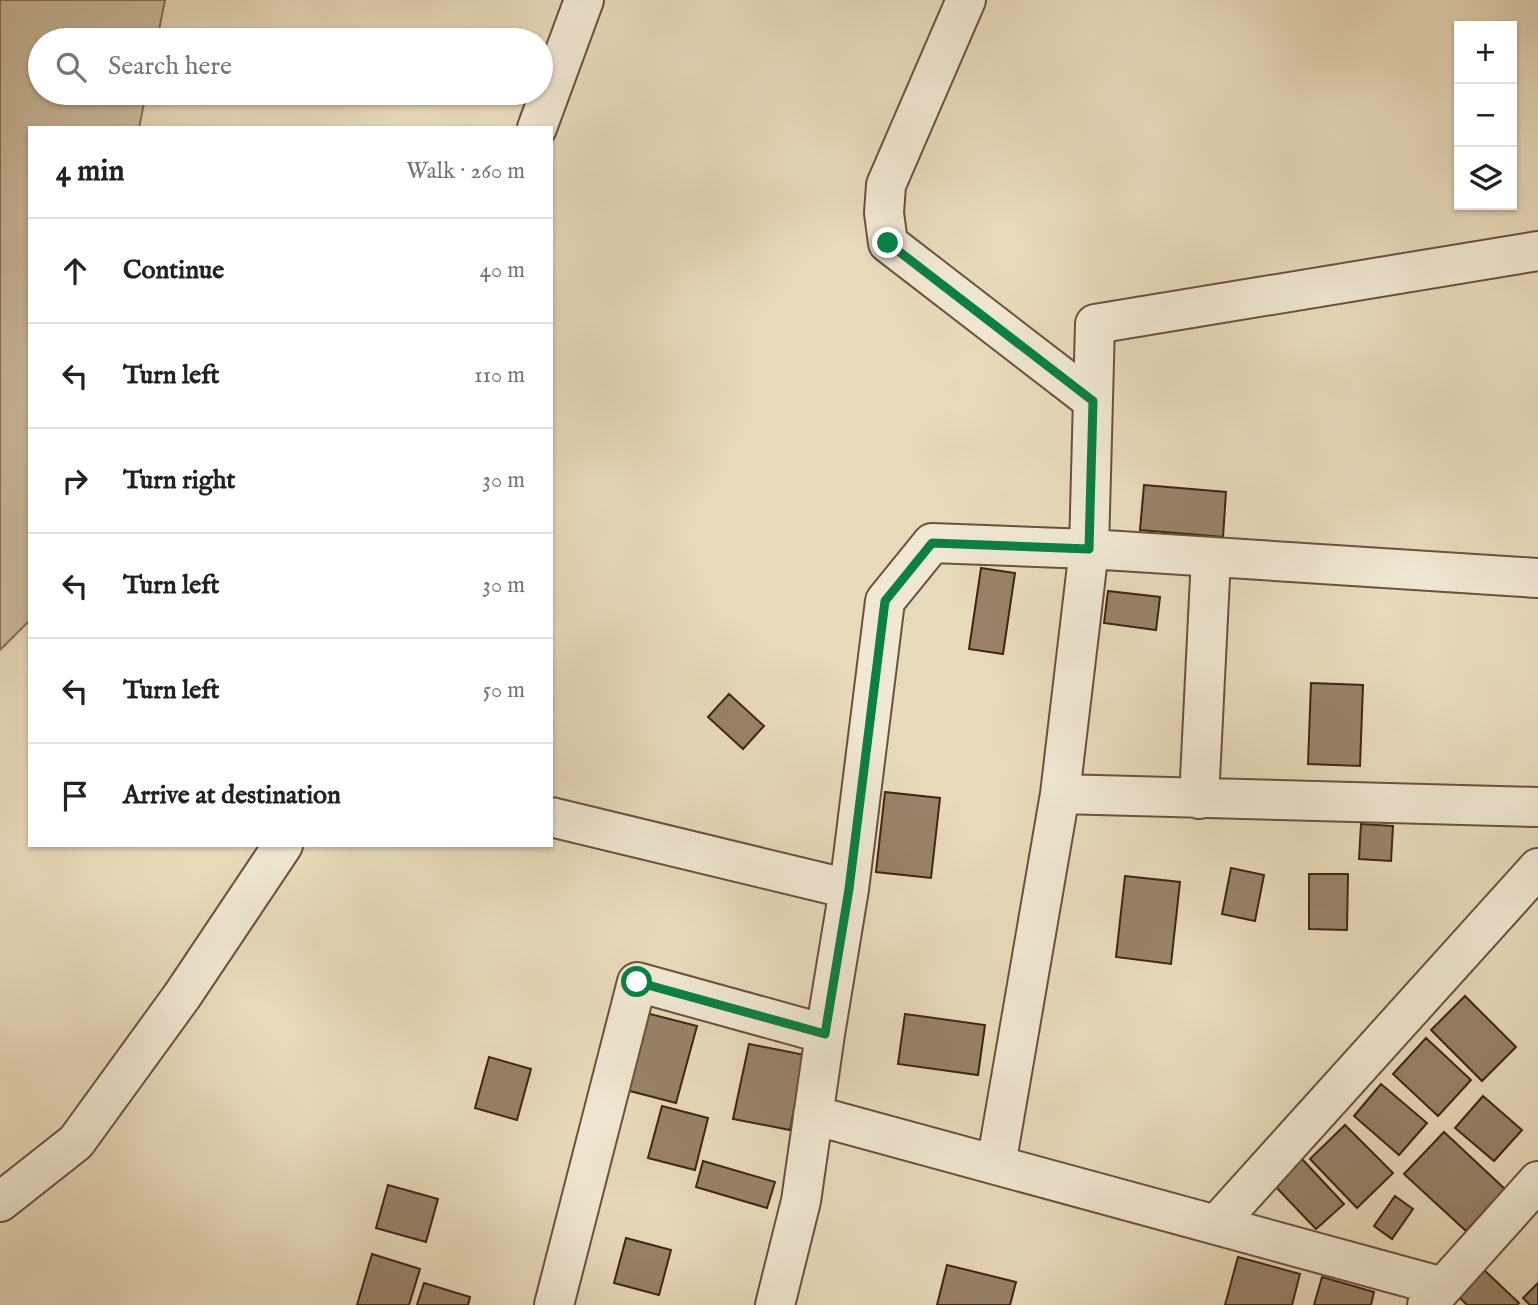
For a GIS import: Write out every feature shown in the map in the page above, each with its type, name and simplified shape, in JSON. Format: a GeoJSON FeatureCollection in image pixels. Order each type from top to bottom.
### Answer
{"type":"FeatureCollection","features":[{"type":"Feature","properties":{"kind":"street"},"geometry":{"type":"LineString","coordinates":[[553,84],[584,0]]}},
{"type":"Feature","properties":{"kind":"street"},"geometry":{"type":"LineString","coordinates":[[966,0],[886,185],[884,213],[888,243],[1093,401]]}},
{"type":"Feature","properties":{"kind":"street"},"geometry":{"type":"LineString","coordinates":[[538,126],[545,105]]}},
{"type":"Feature","properties":{"kind":"street"},"geometry":{"type":"LineString","coordinates":[[996,1165],[1060,794],[1089,549],[1095,324],[1538,251]]}},
{"type":"Feature","properties":{"kind":"street"},"geometry":{"type":"LineString","coordinates":[[775,1305],[801,1201],[849,889],[885,601],[932,543],[1089,549],[1538,578]]}},
{"type":"Feature","properties":{"kind":"street"},"geometry":{"type":"LineString","coordinates":[[1199,799],[1212,557]]}},
{"type":"Feature","properties":{"kind":"street"},"geometry":{"type":"LineString","coordinates":[[1060,794],[1538,807]]}},
{"type":"Feature","properties":{"kind":"street"},"geometry":{"type":"LineString","coordinates":[[553,817],[849,889]]}},
{"type":"Feature","properties":{"kind":"street"},"geometry":{"type":"LineString","coordinates":[[0,1202],[76,1142],[183,996],[282,847]]}},
{"type":"Feature","properties":{"kind":"street"},"geometry":{"type":"LineString","coordinates":[[1216,1225],[1538,868]]}},
{"type":"Feature","properties":{"kind":"street"},"geometry":{"type":"LineString","coordinates":[[554,1305],[637,982],[825,1034]]}},
{"type":"Feature","properties":{"kind":"street"},"geometry":{"type":"LineString","coordinates":[[813,1115],[1216,1225],[1435,1296],[1538,1181]]}},
{"type":"Feature","properties":{"kind":"shaded area"},"geometry":{"type":"Polygon","coordinates":[[[0,0],[165,0],[159,28],[28,28],[28,105],[144,105],[139,126],[28,126],[28,622],[0,650],[0,0]]]}},
{"type":"Feature","properties":{"kind":"building"},"geometry":{"type":"Polygon","coordinates":[[[1144,485],[1226,492],[1223,537],[1140,530],[1144,485]]]}},
{"type":"Feature","properties":{"kind":"building"},"geometry":{"type":"Polygon","coordinates":[[[981,568],[1015,573],[1003,654],[969,649],[981,568]]]}},
{"type":"Feature","properties":{"kind":"building"},"geometry":{"type":"Polygon","coordinates":[[[1108,591],[1160,597],[1156,630],[1104,623],[1108,591]]]}},
{"type":"Feature","properties":{"kind":"building"},"geometry":{"type":"Polygon","coordinates":[[[1311,683],[1363,685],[1360,766],[1308,764],[1311,683]]]}},
{"type":"Feature","properties":{"kind":"building"},"geometry":{"type":"Polygon","coordinates":[[[729,694],[764,726],[743,749],[708,717],[729,694]]]}},
{"type":"Feature","properties":{"kind":"building"},"geometry":{"type":"Polygon","coordinates":[[[885,792],[940,798],[931,878],[876,872],[885,792]]]}},
{"type":"Feature","properties":{"kind":"building"},"geometry":{"type":"Polygon","coordinates":[[[1361,824],[1393,826],[1391,861],[1359,859],[1361,824]]]}},
{"type":"Feature","properties":{"kind":"building"},"geometry":{"type":"Polygon","coordinates":[[[1231,868],[1264,875],[1255,921],[1222,914],[1231,868]]]}},
{"type":"Feature","properties":{"kind":"building"},"geometry":{"type":"Polygon","coordinates":[[[1309,874],[1348,874],[1347,930],[1309,929],[1309,874]]]}},
{"type":"Feature","properties":{"kind":"building"},"geometry":{"type":"Polygon","coordinates":[[[1125,876],[1180,882],[1171,964],[1116,957],[1125,876]]]}},
{"type":"Feature","properties":{"kind":"building"},"geometry":{"type":"Polygon","coordinates":[[[1465,996],[1516,1047],[1482,1081],[1431,1030],[1465,996]]]}},
{"type":"Feature","properties":{"kind":"building"},"geometry":{"type":"Polygon","coordinates":[[[646,1013],[697,1026],[676,1103],[626,1090],[646,1013]]]}},
{"type":"Feature","properties":{"kind":"building"},"geometry":{"type":"Polygon","coordinates":[[[905,1014],[985,1025],[978,1075],[898,1064],[905,1014]]]}},
{"type":"Feature","properties":{"kind":"building"},"geometry":{"type":"Polygon","coordinates":[[[1426,1038],[1471,1080],[1438,1116],[1393,1074],[1426,1038]]]}},
{"type":"Feature","properties":{"kind":"building"},"geometry":{"type":"Polygon","coordinates":[[[749,1044],[805,1055],[790,1130],[733,1119],[749,1044]]]}},
{"type":"Feature","properties":{"kind":"building"},"geometry":{"type":"Polygon","coordinates":[[[489,1057],[531,1069],[517,1120],[475,1108],[489,1057]]]}},
{"type":"Feature","properties":{"kind":"building"},"geometry":{"type":"Polygon","coordinates":[[[1381,1084],[1427,1123],[1399,1155],[1354,1116],[1381,1084]]]}},
{"type":"Feature","properties":{"kind":"building"},"geometry":{"type":"Polygon","coordinates":[[[1483,1096],[1522,1130],[1494,1161],[1455,1128],[1483,1096]]]}},
{"type":"Feature","properties":{"kind":"building"},"geometry":{"type":"Polygon","coordinates":[[[662,1106],[708,1118],[695,1170],[648,1158],[662,1106]]]}},
{"type":"Feature","properties":{"kind":"building"},"geometry":{"type":"Polygon","coordinates":[[[1345,1125],[1393,1173],[1357,1208],[1310,1159],[1345,1125]]]}},
{"type":"Feature","properties":{"kind":"building"},"geometry":{"type":"Polygon","coordinates":[[[1444,1132],[1505,1189],[1466,1231],[1404,1174],[1444,1132]]]}},
{"type":"Feature","properties":{"kind":"building"},"geometry":{"type":"Polygon","coordinates":[[[1302,1159],[1344,1204],[1316,1229],[1274,1185],[1302,1159]]]}},
{"type":"Feature","properties":{"kind":"building"},"geometry":{"type":"Polygon","coordinates":[[[703,1161],[775,1182],[767,1208],[696,1187],[703,1161]]]}},
{"type":"Feature","properties":{"kind":"building"},"geometry":{"type":"Polygon","coordinates":[[[388,1185],[438,1199],[426,1242],[376,1228],[388,1185]]]}},
{"type":"Feature","properties":{"kind":"building"},"geometry":{"type":"Polygon","coordinates":[[[1395,1196],[1413,1209],[1392,1239],[1374,1226],[1395,1196]]]}},
{"type":"Feature","properties":{"kind":"building"},"geometry":{"type":"Polygon","coordinates":[[[626,1238],[671,1250],[659,1295],[614,1283],[626,1238]]]}},
{"type":"Feature","properties":{"kind":"building"},"geometry":{"type":"Polygon","coordinates":[[[372,1254],[420,1269],[409,1305],[357,1305],[372,1254]]]}},
{"type":"Feature","properties":{"kind":"building"},"geometry":{"type":"Polygon","coordinates":[[[1238,1257],[1300,1274],[1292,1305],[1225,1305],[1238,1257]]]}},
{"type":"Feature","properties":{"kind":"building"},"geometry":{"type":"Polygon","coordinates":[[[947,1265],[1016,1282],[1010,1305],[937,1305],[947,1265]]]}},
{"type":"Feature","properties":{"kind":"building"},"geometry":{"type":"Polygon","coordinates":[[[1482,1268],[1519,1303],[1517,1305],[1467,1305],[1457,1295],[1482,1268]]]}},
{"type":"Feature","properties":{"kind":"building"},"geometry":{"type":"Polygon","coordinates":[[[1322,1277],[1374,1292],[1371,1305],[1314,1305],[1322,1277]]]}},
{"type":"Feature","properties":{"kind":"building"},"geometry":{"type":"Polygon","coordinates":[[[424,1283],[470,1297],[468,1305],[417,1305],[424,1283]]]}},
{"type":"Feature","properties":{"kind":"building"},"geometry":{"type":"Polygon","coordinates":[[[1538,1283],[1538,1305],[1530,1305],[1523,1298],[1538,1283]]]}},
{"type":"Feature","properties":{"kind":"route"},"geometry":{"type":"LineString","coordinates":[[637,982],[825,1034],[849,889],[885,601],[932,543],[1089,549],[1093,401],[888,243]]}}]}
